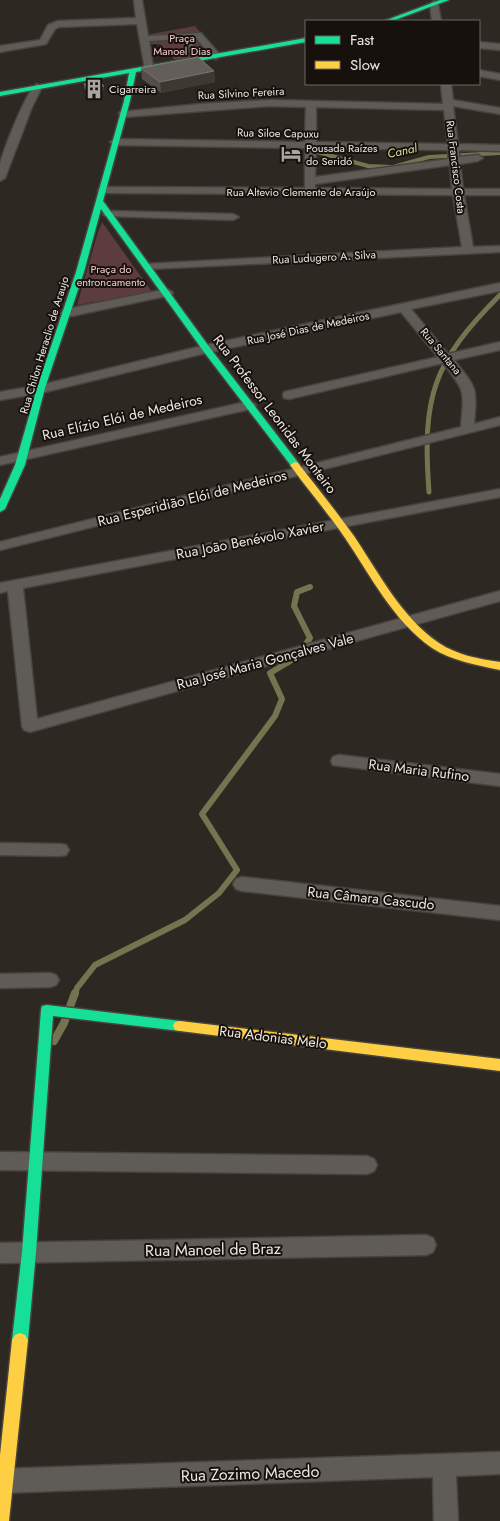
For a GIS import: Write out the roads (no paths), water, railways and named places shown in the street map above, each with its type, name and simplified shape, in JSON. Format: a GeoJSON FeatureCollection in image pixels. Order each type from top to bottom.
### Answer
{"type":"FeatureCollection","features":[{"type":"Feature","properties":{"kind":"main road"},"geometry":{"type":"LineString","coordinates":[[390,20],[446,0]]}},
{"type":"Feature","properties":{"kind":"main road"},"geometry":{"type":"LineString","coordinates":[[0,94],[148,67],[303,42]]}},
{"type":"Feature","properties":{"kind":"main road","name":"Rua Chilon Heraclio de Araujo"},"geometry":{"type":"LineString","coordinates":[[0,509],[12,489],[24,456],[41,389],[101,203],[115,142],[131,92],[133,70]]}},
{"type":"Feature","properties":{"kind":"main road","name":"Rua Professor Leonidas Monteiro"},"geometry":{"type":"LineString","coordinates":[[101,203],[206,349],[339,523],[409,621],[428,640],[448,651],[473,662],[500,666]]}},
{"type":"Feature","properties":{"kind":"main road","name":"Rua Adonias Melo"},"geometry":{"type":"LineString","coordinates":[[36,1161],[46,1010],[500,1064]]}},
{"type":"Feature","properties":{"kind":"main road"},"geometry":{"type":"LineString","coordinates":[[1,1521],[3,1481],[29,1252],[36,1161]]}},
{"type":"Feature","properties":{"kind":"street"},"geometry":{"type":"LineString","coordinates":[[138,0],[148,67]]}},
{"type":"Feature","properties":{"kind":"street"},"geometry":{"type":"LineString","coordinates":[[434,4],[437,20]]}},
{"type":"Feature","properties":{"kind":"street"},"geometry":{"type":"LineString","coordinates":[[0,49],[43,42],[51,27],[58,24],[140,21]]}},
{"type":"Feature","properties":{"kind":"street"},"geometry":{"type":"LineString","coordinates":[[181,36],[199,59]]}},
{"type":"Feature","properties":{"kind":"street"},"geometry":{"type":"LineString","coordinates":[[143,39],[201,36],[216,56]]}},
{"type":"Feature","properties":{"kind":"street"},"geometry":{"type":"LineString","coordinates":[[480,45],[500,47]]}},
{"type":"Feature","properties":{"kind":"street"},"geometry":{"type":"LineString","coordinates":[[480,73],[500,77]]}},
{"type":"Feature","properties":{"kind":"street","name":"Rua Francisco Costa"},"geometry":{"type":"LineString","coordinates":[[446,85],[458,192],[468,251]]}},
{"type":"Feature","properties":{"kind":"street"},"geometry":{"type":"LineString","coordinates":[[0,178],[27,107],[37,87]]}},
{"type":"Feature","properties":{"kind":"street"},"geometry":{"type":"LineString","coordinates":[[311,103],[310,187],[455,160],[500,157]]}},
{"type":"Feature","properties":{"kind":"street","name":"Rua Silvino Fereira"},"geometry":{"type":"LineString","coordinates":[[124,114],[236,105],[311,103],[448,104],[500,111]]}},
{"type":"Feature","properties":{"kind":"street","name":"Rua Siloe Capuxu"},"geometry":{"type":"LineString","coordinates":[[115,142],[500,148]]}},
{"type":"Feature","properties":{"kind":"street","name":"Rua Altevio Clemente de Araújo"},"geometry":{"type":"LineString","coordinates":[[103,190],[310,187],[500,192]]}},
{"type":"Feature","properties":{"kind":"street"},"geometry":{"type":"LineString","coordinates":[[109,214],[233,217]]}},
{"type":"Feature","properties":{"kind":"street","name":"Rua Ludugero A. Silva"},"geometry":{"type":"LineString","coordinates":[[148,266],[500,249]]}},
{"type":"Feature","properties":{"kind":"street","name":"Rua José Dias de Medeiros"},"geometry":{"type":"LineString","coordinates":[[0,396],[41,389],[206,349],[500,287]]}},
{"type":"Feature","properties":{"kind":"street"},"geometry":{"type":"LineString","coordinates":[[67,313],[168,294]]}},
{"type":"Feature","properties":{"kind":"street","name":"Rua Santana"},"geometry":{"type":"LineString","coordinates":[[404,308],[468,386],[470,396],[467,429]]}},
{"type":"Feature","properties":{"kind":"street"},"geometry":{"type":"LineString","coordinates":[[289,395],[500,346]]}},
{"type":"Feature","properties":{"kind":"street","name":"Rua Elízio Elói de Medeiros"},"geometry":{"type":"LineString","coordinates":[[0,461],[250,405]]}},
{"type":"Feature","properties":{"kind":"street","name":"Rua Esperidião Elói de Medeiros"},"geometry":{"type":"LineString","coordinates":[[0,546],[500,421]]}},
{"type":"Feature","properties":{"kind":"street","name":"Rua João Benévolo Xavier"},"geometry":{"type":"LineString","coordinates":[[0,588],[500,493]]}},
{"type":"Feature","properties":{"kind":"street","name":"Rua José Maria Gonçalves Vale"},"geometry":{"type":"LineString","coordinates":[[15,585],[30,726],[500,596]]}},
{"type":"Feature","properties":{"kind":"street","name":"Rua Maria Rufino"},"geometry":{"type":"LineString","coordinates":[[339,761],[500,780]]}},
{"type":"Feature","properties":{"kind":"street"},"geometry":{"type":"LineString","coordinates":[[0,849],[60,850]]}},
{"type":"Feature","properties":{"kind":"street","name":"Rua Câmara Cascudo"},"geometry":{"type":"LineString","coordinates":[[242,884],[500,912]]}},
{"type":"Feature","properties":{"kind":"street"},"geometry":{"type":"LineString","coordinates":[[0,981],[50,980]]}},
{"type":"Feature","properties":{"kind":"street"},"geometry":{"type":"LineString","coordinates":[[0,1161],[367,1165]]}},
{"type":"Feature","properties":{"kind":"street","name":"Rua Manoel de Braz"},"geometry":{"type":"LineString","coordinates":[[0,1253],[426,1245]]}},
{"type":"Feature","properties":{"kind":"street","name":"Rua Zozimo Macedo"},"geometry":{"type":"LineString","coordinates":[[3,1481],[500,1463]]}},
{"type":"Feature","properties":{"kind":"street"},"geometry":{"type":"LineString","coordinates":[[444,1466],[446,1521]]}},
{"type":"Feature","properties":{"kind":"waterway","name":"Canal"},"geometry":{"type":"LineString","coordinates":[[310,150],[368,166],[393,167],[429,157],[500,153]]}},
{"type":"Feature","properties":{"kind":"waterway"},"geometry":{"type":"LineString","coordinates":[[429,492],[428,431],[430,406],[436,383],[459,341],[500,295]]}},
{"type":"Feature","properties":{"kind":"waterway"},"geometry":{"type":"LineString","coordinates":[[75,995],[77,988],[95,965],[185,920],[219,893],[237,870],[202,814],[275,716],[282,699],[270,673],[297,657],[310,638],[294,606],[297,592],[310,587]]}},
{"type":"Feature","properties":{"kind":"waterway"},"geometry":{"type":"LineString","coordinates":[[54,1041],[64,1023],[75,993]]}},
{"type":"Feature","properties":{"kind":"place","name":"Cigarreira"},"geometry":{"type":"Point","coordinates":[94,89]}},
{"type":"Feature","properties":{"kind":"place","name":"Pousada Raízes do Seridó"},"geometry":{"type":"Point","coordinates":[291,154]}},
{"type":"Feature","properties":{"kind":"park label","name":"Praça Manoel Dias"},"geometry":{"type":"Point","coordinates":[182,44]}},
{"type":"Feature","properties":{"kind":"park label","name":"Praça do entroncamento"},"geometry":{"type":"Point","coordinates":[111,275]}}]}
